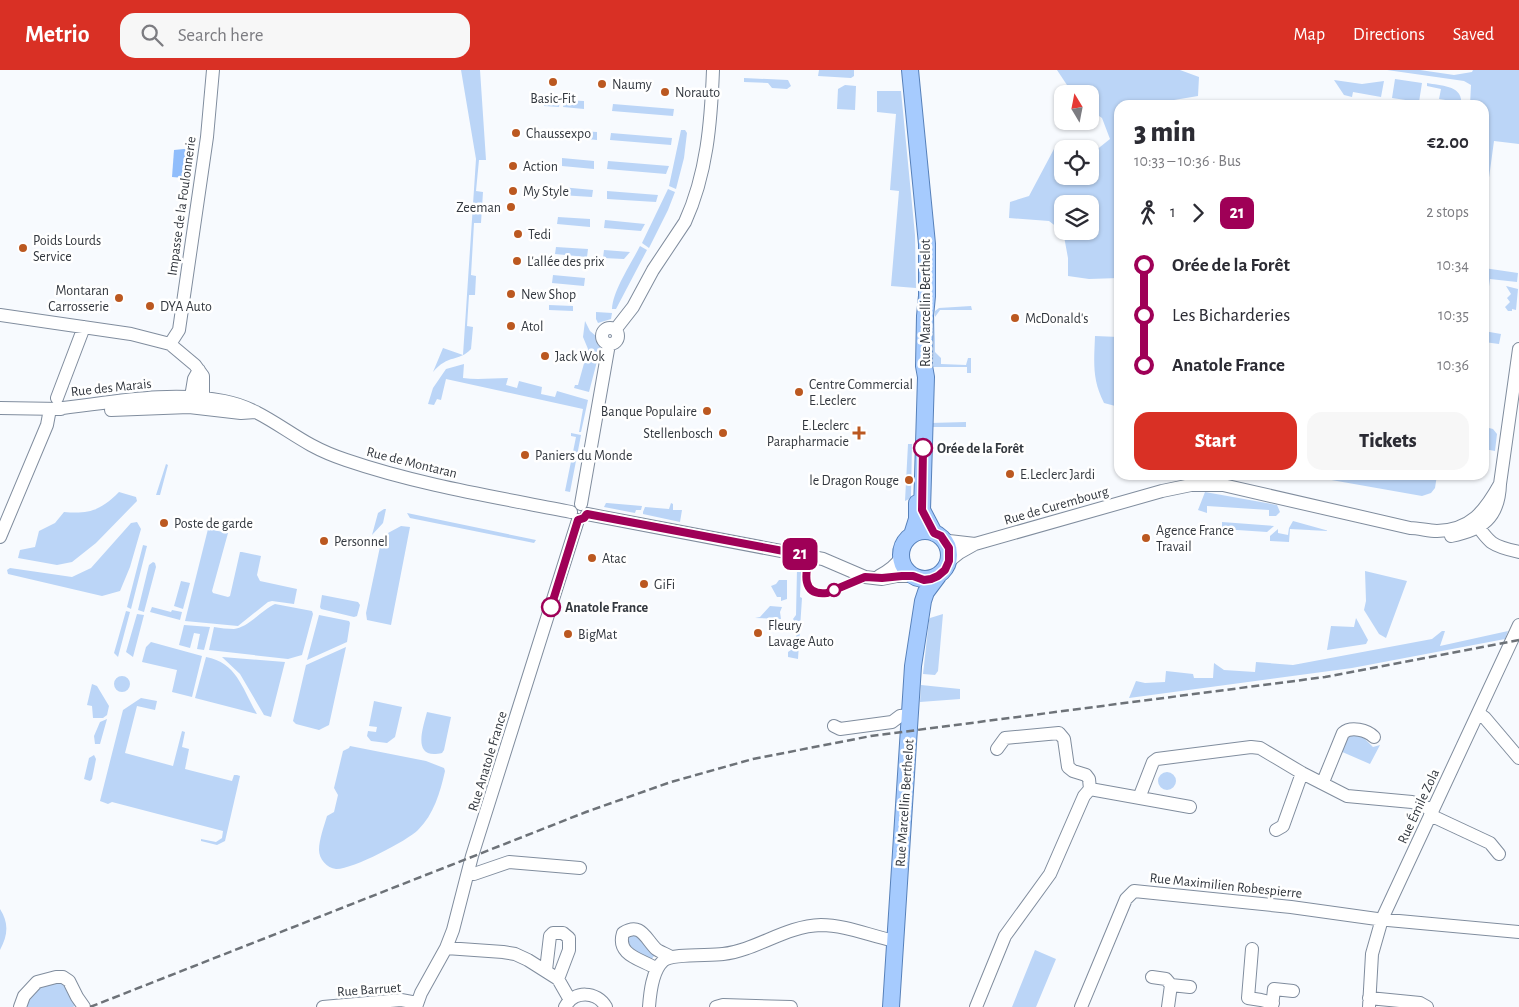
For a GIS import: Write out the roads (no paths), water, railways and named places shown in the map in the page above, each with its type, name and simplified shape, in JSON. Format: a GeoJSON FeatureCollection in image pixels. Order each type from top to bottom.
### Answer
{"type":"FeatureCollection","features":[{"type":"Feature","properties":{"kind":"main road","name":"Rue Marcellin Berthelot"},"geometry":{"type":"LineString","coordinates":[[906,70],[922,231],[920,248],[921,378],[917,518],[912,535],[904,544],[901,557],[907,571],[915,577],[923,601]]}},
{"type":"Feature","properties":{"kind":"main road","name":"Rue Marcellin Berthelot"},"geometry":{"type":"LineString","coordinates":[[891,1007],[913,666],[926,592],[945,570],[949,561],[949,548],[922,510],[927,244],[910,70]]}},
{"type":"Feature","properties":{"kind":"main road"},"geometry":{"type":"LineString","coordinates":[[912,535],[923,531],[938,535]]}},
{"type":"Feature","properties":{"kind":"main road"},"geometry":{"type":"LineString","coordinates":[[915,577],[931,579],[938,576]]}},
{"type":"Feature","properties":{"kind":"street","name":"Impasse de la Foulonnerie"},"geometry":{"type":"LineString","coordinates":[[170,344],[179,330],[207,137],[213,70]]}},
{"type":"Feature","properties":{"kind":"street","name":"Rue Anatole France"},"geometry":{"type":"LineString","coordinates":[[417,1005],[446,948],[457,915],[579,512],[610,344],[603,340],[603,333],[607,329],[615,330],[633,306],[651,273],[689,214],[704,168],[713,70]]}},
{"type":"Feature","properties":{"kind":"street"},"geometry":{"type":"LineString","coordinates":[[0,315],[131,334],[170,344],[199,370],[204,380],[197,397]]}},
{"type":"Feature","properties":{"kind":"street"},"geometry":{"type":"LineString","coordinates":[[0,537],[47,425],[84,327]]}},
{"type":"Feature","properties":{"kind":"street"},"geometry":{"type":"LineString","coordinates":[[1519,352],[1500,484],[1500,496],[1488,520],[1476,524],[1493,545],[1519,552]]}},
{"type":"Feature","properties":{"kind":"street","name":"Rue de Montaran"},"geometry":{"type":"LineString","coordinates":[[171,402],[197,397],[243,405],[312,446],[396,476],[823,559],[856,574],[875,578],[915,577]]}},
{"type":"Feature","properties":{"kind":"street"},"geometry":{"type":"LineString","coordinates":[[171,402],[241,413],[256,412]]}},
{"type":"Feature","properties":{"kind":"street","name":"Rue des Marais"},"geometry":{"type":"LineString","coordinates":[[0,408],[171,402]]}},
{"type":"Feature","properties":{"kind":"street","name":"Rue de Curembourg"},"geometry":{"type":"LineString","coordinates":[[949,561],[975,544],[1162,491],[1202,484],[1223,485],[1255,491],[1444,537],[1468,533],[1476,524]]}},
{"type":"Feature","properties":{"kind":"street","name":"Rue de Curembourg"},"geometry":{"type":"LineString","coordinates":[[938,535],[949,541],[975,544]]}},
{"type":"Feature","properties":{"kind":"street"},"geometry":{"type":"LineString","coordinates":[[875,578],[890,570],[901,557]]}},
{"type":"Feature","properties":{"kind":"street","name":"Rue Émile Zola"},"geometry":{"type":"LineString","coordinates":[[1369,1002],[1372,954],[1382,919],[1519,625]]}},
{"type":"Feature","properties":{"kind":"street"},"geometry":{"type":"LineString","coordinates":[[1478,713],[1485,718],[1519,758]]}},
{"type":"Feature","properties":{"kind":"street"},"geometry":{"type":"LineString","coordinates":[[834,726],[840,729],[892,722],[900,716],[910,716]]}},
{"type":"Feature","properties":{"kind":"street"},"geometry":{"type":"LineString","coordinates":[[1324,782],[1343,733],[1346,730],[1369,732],[1374,737]]}},
{"type":"Feature","properties":{"kind":"street"},"geometry":{"type":"LineString","coordinates":[[976,1007],[1005,936],[1050,874],[1084,796],[1090,789],[1089,779],[1086,775],[1073,771],[1068,767],[1064,739],[1059,732],[1005,738],[997,749]]}},
{"type":"Feature","properties":{"kind":"street"},"geometry":{"type":"LineString","coordinates":[[1139,798],[1153,762],[1160,758],[1256,747],[1348,796],[1410,801],[1490,843],[1499,854]]}},
{"type":"Feature","properties":{"kind":"street"},"geometry":{"type":"LineString","coordinates":[[1276,830],[1283,826],[1302,773]]}},
{"type":"Feature","properties":{"kind":"street"},"geometry":{"type":"LineString","coordinates":[[1090,789],[1190,807]]}},
{"type":"Feature","properties":{"kind":"street"},"geometry":{"type":"LineString","coordinates":[[468,874],[474,874],[509,862],[580,868]]}},
{"type":"Feature","properties":{"kind":"street","name":"Rue Maximilien Robespierre"},"geometry":{"type":"LineString","coordinates":[[1081,1007],[1126,900],[1134,891],[1291,907],[1382,919]]}},
{"type":"Feature","properties":{"kind":"street"},"geometry":{"type":"LineString","coordinates":[[1382,919],[1519,932]]}},
{"type":"Feature","properties":{"kind":"street"},"geometry":{"type":"LineString","coordinates":[[648,1007],[657,969],[662,962],[670,957],[724,954],[740,950],[787,931],[818,925],[842,927],[895,940]]}},
{"type":"Feature","properties":{"kind":"street"},"geometry":{"type":"LineString","coordinates":[[657,969],[641,959],[626,954],[621,944],[623,933],[629,929],[641,932],[657,950],[670,957]]}},
{"type":"Feature","properties":{"kind":"street"},"geometry":{"type":"LineString","coordinates":[[546,970],[550,936],[553,933],[563,932],[569,938],[570,946],[558,979]]}},
{"type":"Feature","properties":{"kind":"street"},"geometry":{"type":"LineString","coordinates":[[446,948],[515,954],[546,970],[558,979],[568,1003],[582,994],[595,996],[606,1007]]}},
{"type":"Feature","properties":{"kind":"street"},"geometry":{"type":"LineString","coordinates":[[1252,949],[1248,998],[1261,1000],[1272,1005],[1274,990],[1293,991]]}},
{"type":"Feature","properties":{"kind":"street"},"geometry":{"type":"LineString","coordinates":[[20,1007],[28,989],[36,982],[56,977],[63,977],[69,980],[84,1007]]}},
{"type":"Feature","properties":{"kind":"street"},"geometry":{"type":"LineString","coordinates":[[1152,977],[1166,978],[1171,984],[1190,987]]}},
{"type":"Feature","properties":{"kind":"street"},"geometry":{"type":"LineString","coordinates":[[1168,1007],[1171,984]]}},
{"type":"Feature","properties":{"kind":"street","name":"Rue Barruet"},"geometry":{"type":"LineString","coordinates":[[324,1007],[400,1000],[417,1005]]}},
{"type":"Feature","properties":{"kind":"street"},"geometry":{"type":"LineString","coordinates":[[1369,1002],[1420,1003],[1426,1007]]}},
{"type":"Feature","properties":{"kind":"street"},"geometry":{"type":"LineString","coordinates":[[716,1007],[723,1004],[791,1007]]}},
{"type":"Feature","properties":{"kind":"water"},"geometry":{"type":"Polygon","coordinates":[[[174,150],[190,150],[191,153],[188,175],[184,178],[172,177],[174,150]]]}},
{"type":"Feature","properties":{"kind":"railway"},"geometry":{"type":"LineString","coordinates":[[90,1007],[586,812],[671,782],[753,759],[871,736],[1325,677],[1519,640]]}},
{"type":"Feature","properties":{"kind":"place","name":"Basic-Fit"},"geometry":{"type":"Point","coordinates":[553,82]}},
{"type":"Feature","properties":{"kind":"place","name":"Naumy"},"geometry":{"type":"Point","coordinates":[602,84]}},
{"type":"Feature","properties":{"kind":"place","name":"Norauto"},"geometry":{"type":"Point","coordinates":[665,92]}},
{"type":"Feature","properties":{"kind":"place","name":"Chaussexpo"},"geometry":{"type":"Point","coordinates":[516,133]}},
{"type":"Feature","properties":{"kind":"place","name":"Action"},"geometry":{"type":"Point","coordinates":[513,166]}},
{"type":"Feature","properties":{"kind":"place","name":"My Style"},"geometry":{"type":"Point","coordinates":[513,191]}},
{"type":"Feature","properties":{"kind":"place","name":"Zeeman"},"geometry":{"type":"Point","coordinates":[511,207]}},
{"type":"Feature","properties":{"kind":"place","name":"Tedi"},"geometry":{"type":"Point","coordinates":[518,234]}},
{"type":"Feature","properties":{"kind":"place","name":"Poids Lourds Service"},"geometry":{"type":"Point","coordinates":[23,248]}},
{"type":"Feature","properties":{"kind":"place","name":"L'allée des prix"},"geometry":{"type":"Point","coordinates":[517,261]}},
{"type":"Feature","properties":{"kind":"place","name":"New Shop"},"geometry":{"type":"Point","coordinates":[511,294]}},
{"type":"Feature","properties":{"kind":"place","name":"Montaran Carrosserie"},"geometry":{"type":"Point","coordinates":[119,298]}},
{"type":"Feature","properties":{"kind":"place","name":"DYA Auto"},"geometry":{"type":"Point","coordinates":[150,306]}},
{"type":"Feature","properties":{"kind":"place","name":"McDonald's"},"geometry":{"type":"Point","coordinates":[1015,318]}},
{"type":"Feature","properties":{"kind":"place","name":"Atol"},"geometry":{"type":"Point","coordinates":[511,326]}},
{"type":"Feature","properties":{"kind":"place","name":"Jack Wok"},"geometry":{"type":"Point","coordinates":[545,356]}},
{"type":"Feature","properties":{"kind":"place","name":"Centre Commercial E.Leclerc"},"geometry":{"type":"Point","coordinates":[799,392]}},
{"type":"Feature","properties":{"kind":"place","name":"Banque Populaire"},"geometry":{"type":"Point","coordinates":[707,411]}},
{"type":"Feature","properties":{"kind":"place","name":"Stellenbosch"},"geometry":{"type":"Point","coordinates":[723,433]}},
{"type":"Feature","properties":{"kind":"place","name":"E.Leclerc Parapharmacie"},"geometry":{"type":"Point","coordinates":[859,433]}},
{"type":"Feature","properties":{"kind":"place","name":"Orée de la Forêt"},"geometry":{"type":"Point","coordinates":[923,448]}},
{"type":"Feature","properties":{"kind":"place","name":"Paniers du Monde"},"geometry":{"type":"Point","coordinates":[525,455]}},
{"type":"Feature","properties":{"kind":"place","name":"E.Leclerc Jardi"},"geometry":{"type":"Point","coordinates":[1010,474]}},
{"type":"Feature","properties":{"kind":"place","name":"le Dragon Rouge"},"geometry":{"type":"Point","coordinates":[909,480]}},
{"type":"Feature","properties":{"kind":"place","name":"Poste de garde"},"geometry":{"type":"Point","coordinates":[164,523]}},
{"type":"Feature","properties":{"kind":"place","name":"Agence France Travail"},"geometry":{"type":"Point","coordinates":[1146,538]}},
{"type":"Feature","properties":{"kind":"place","name":"Personnel"},"geometry":{"type":"Point","coordinates":[324,541]}},
{"type":"Feature","properties":{"kind":"place","name":"Atac"},"geometry":{"type":"Point","coordinates":[592,558]}},
{"type":"Feature","properties":{"kind":"place","name":"GiFi"},"geometry":{"type":"Point","coordinates":[644,584]}},
{"type":"Feature","properties":{"kind":"place","name":"Anatole France"},"geometry":{"type":"Point","coordinates":[551,607]}},
{"type":"Feature","properties":{"kind":"place","name":"Fleury Lavage Auto"},"geometry":{"type":"Point","coordinates":[758,633]}},
{"type":"Feature","properties":{"kind":"place","name":"BigMat"},"geometry":{"type":"Point","coordinates":[568,634]}}]}
